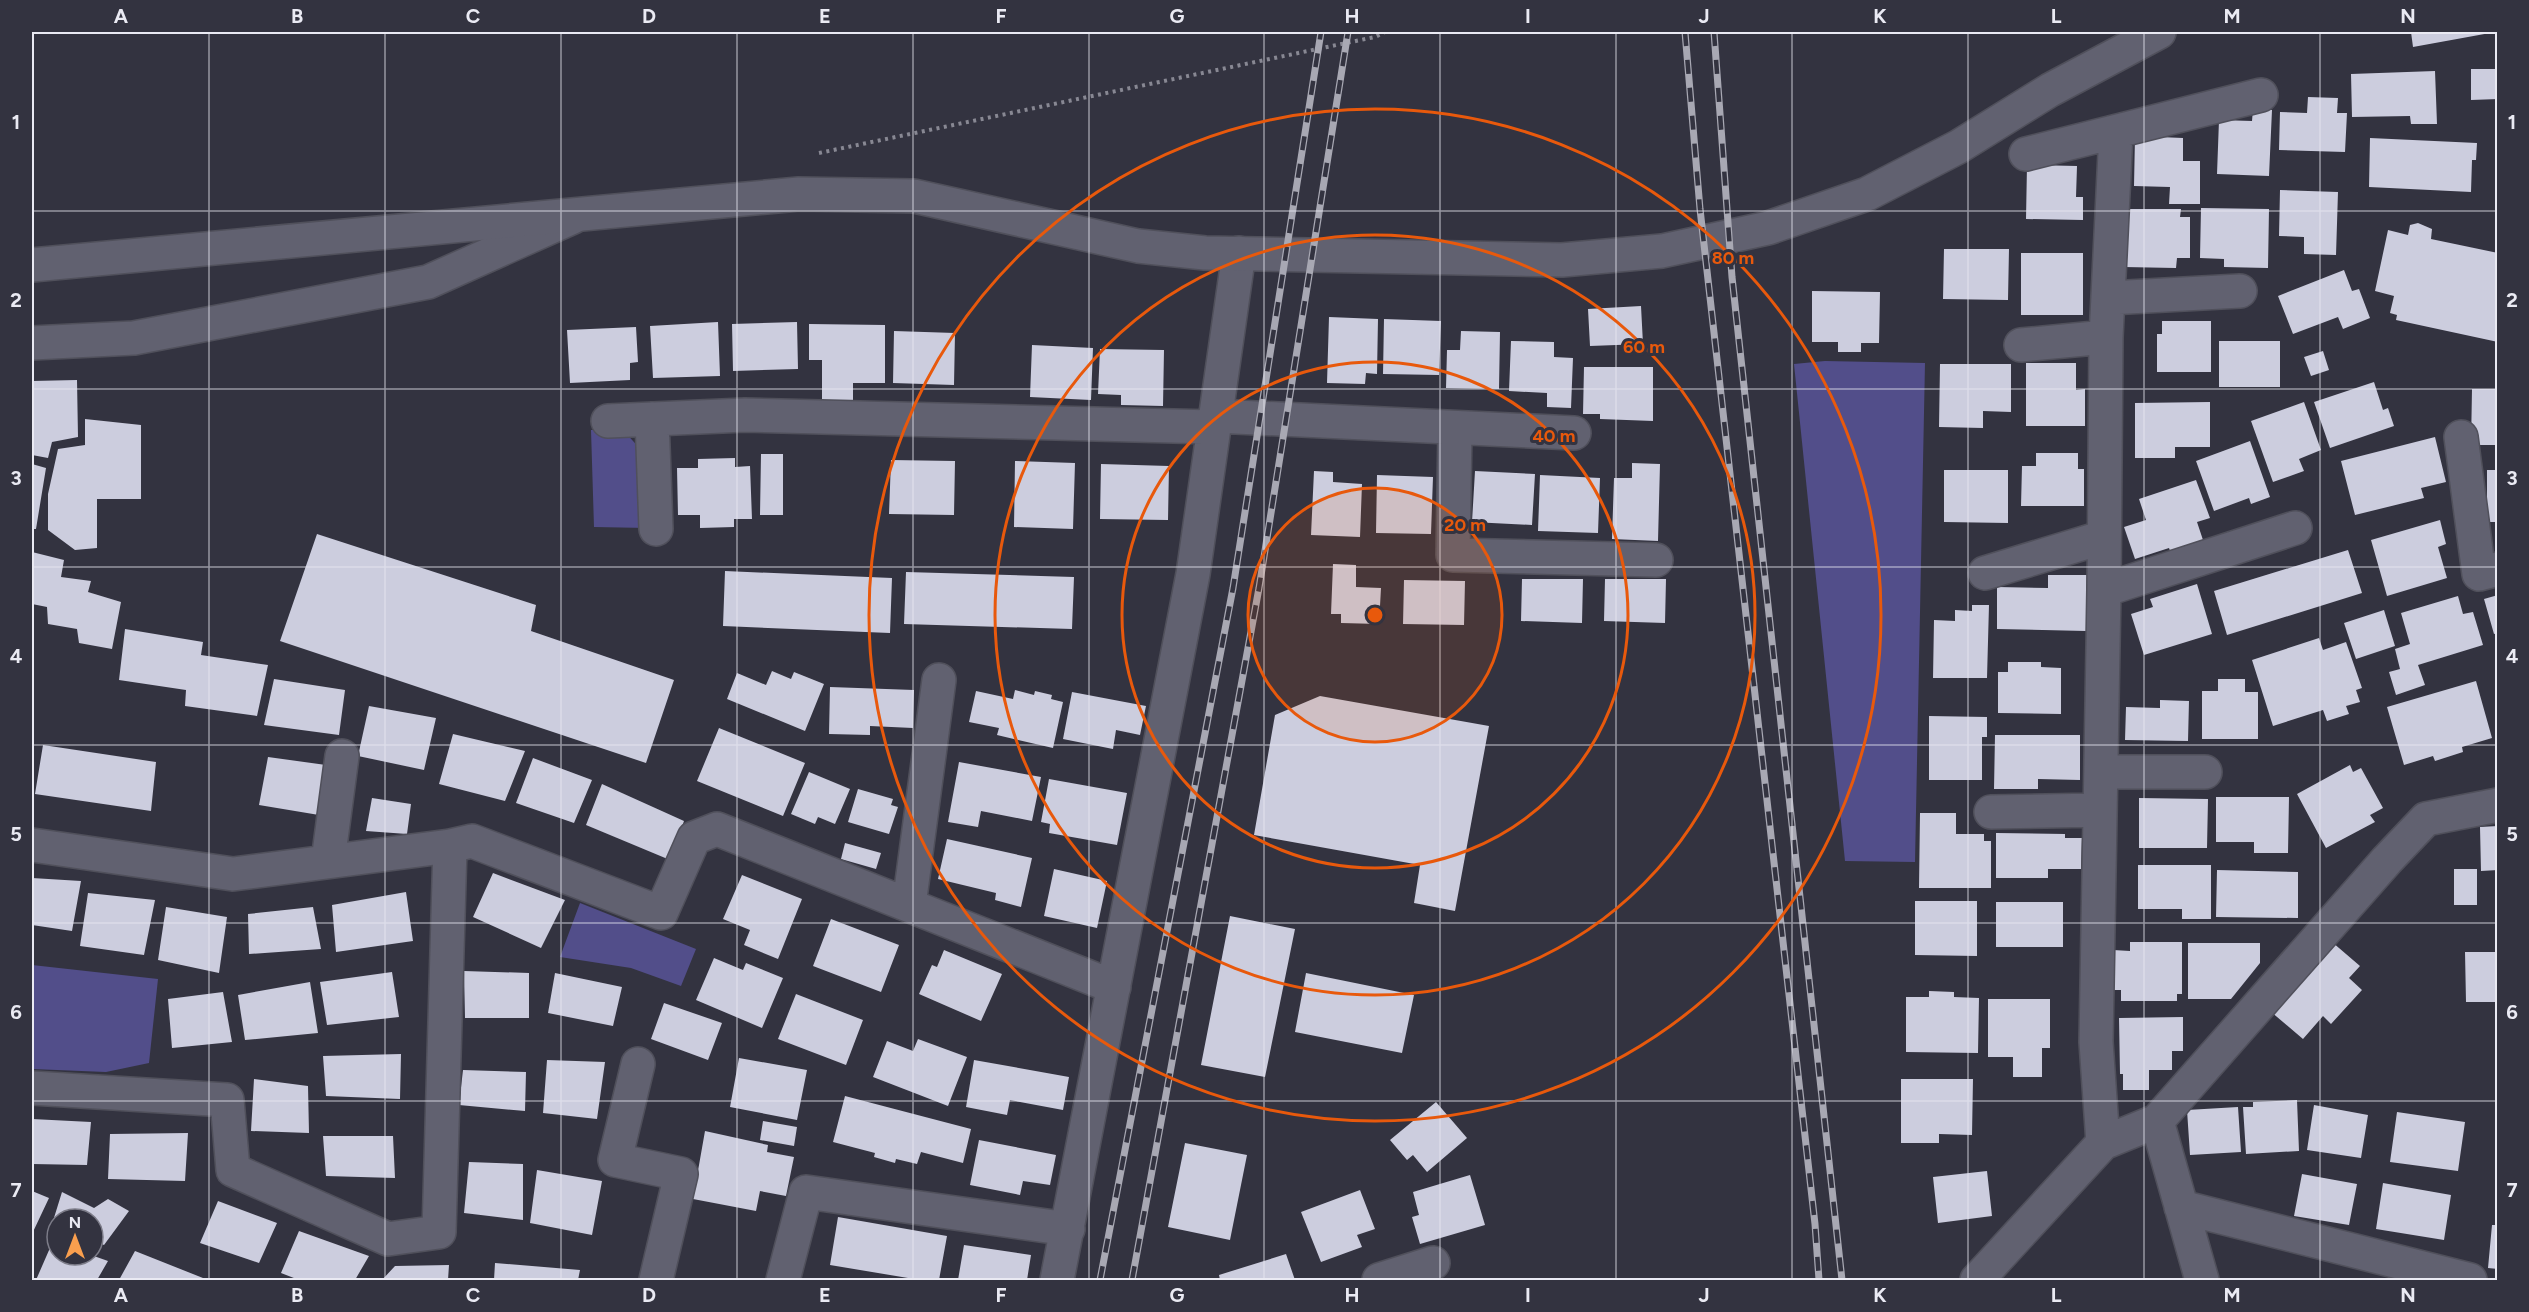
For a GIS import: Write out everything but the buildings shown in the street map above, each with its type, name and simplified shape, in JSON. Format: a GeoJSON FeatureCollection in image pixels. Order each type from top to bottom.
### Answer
{"type":"FeatureCollection","features":[{"type":"Feature","properties":{"kind":"street"},"geometry":{"type":"LineString","coordinates":[[32,265],[799,195],[914,196],[1138,246],[1205,253],[1562,260],[1662,251],[1768,228],[1867,195],[1958,147],[2050,90],[2159,32]]}},
{"type":"Feature","properties":{"kind":"street"},"geometry":{"type":"LineString","coordinates":[[2026,154],[2260,95]]}},
{"type":"Feature","properties":{"kind":"street"},"geometry":{"type":"LineString","coordinates":[[2103,1143],[2096,1042],[2106,337],[2116,132]]}},
{"type":"Feature","properties":{"kind":"street"},"geometry":{"type":"LineString","coordinates":[[32,343],[134,338],[428,282],[575,216]]}},
{"type":"Feature","properties":{"kind":"street"},"geometry":{"type":"LineString","coordinates":[[1057,1281],[1193,574],[1239,253]]}},
{"type":"Feature","properties":{"kind":"street"},"geometry":{"type":"LineString","coordinates":[[2109,298],[2240,291]]}},
{"type":"Feature","properties":{"kind":"street"},"geometry":{"type":"LineString","coordinates":[[2021,345],[2106,337]]}},
{"type":"Feature","properties":{"kind":"street"},"geometry":{"type":"LineString","coordinates":[[608,421],[745,415],[1214,422],[1574,433]]}},
{"type":"Feature","properties":{"kind":"street"},"geometry":{"type":"LineString","coordinates":[[652,419],[656,529]]}},
{"type":"Feature","properties":{"kind":"street"},"geometry":{"type":"LineString","coordinates":[[1455,428],[1452,555],[1656,560]]}},
{"type":"Feature","properties":{"kind":"street"},"geometry":{"type":"LineString","coordinates":[[2461,438],[2479,574],[2498,569]]}},
{"type":"Feature","properties":{"kind":"street"},"geometry":{"type":"LineString","coordinates":[[2104,590],[2295,528]]}},
{"type":"Feature","properties":{"kind":"street"},"geometry":{"type":"LineString","coordinates":[[1984,573],[2104,537]]}},
{"type":"Feature","properties":{"kind":"street"},"geometry":{"type":"LineString","coordinates":[[909,905],[939,680]]}},
{"type":"Feature","properties":{"kind":"street"},"geometry":{"type":"LineString","coordinates":[[328,861],[342,756]]}},
{"type":"Feature","properties":{"kind":"street"},"geometry":{"type":"LineString","coordinates":[[2101,772],[2205,772]]}},
{"type":"Feature","properties":{"kind":"street"},"geometry":{"type":"LineString","coordinates":[[1977,1281],[2103,1143],[2157,1121],[2387,860],[2426,819],[2498,805]]}},
{"type":"Feature","properties":{"kind":"street"},"geometry":{"type":"LineString","coordinates":[[1991,812],[2100,810]]}},
{"type":"Feature","properties":{"kind":"street"},"geometry":{"type":"LineString","coordinates":[[32,845],[233,874],[450,846],[472,841],[661,913],[694,838],[717,829],[1114,987]]}},
{"type":"Feature","properties":{"kind":"street"},"geometry":{"type":"LineString","coordinates":[[32,1088],[227,1100],[233,1170],[388,1239],[439,1233],[450,846]]}},
{"type":"Feature","properties":{"kind":"street"},"geometry":{"type":"LineString","coordinates":[[638,1064],[615,1160],[681,1173],[656,1281]]}},
{"type":"Feature","properties":{"kind":"street"},"geometry":{"type":"LineString","coordinates":[[2157,1121],[2202,1281]]}},
{"type":"Feature","properties":{"kind":"street"},"geometry":{"type":"LineString","coordinates":[[783,1281],[806,1192],[1068,1229]]}},
{"type":"Feature","properties":{"kind":"street"},"geometry":{"type":"LineString","coordinates":[[2181,1206],[2470,1281]]}},
{"type":"Feature","properties":{"kind":"street"},"geometry":{"type":"LineString","coordinates":[[1379,1281],[1433,1263]]}},
{"type":"Feature","properties":{"kind":"path"},"geometry":{"type":"LineString","coordinates":[[812,154],[1376,37],[1385,32]]}},
{"type":"Feature","properties":{"kind":"shaded area"},"geometry":{"type":"Polygon","coordinates":[[[1825,361],[1925,363],[1915,862],[1845,861],[1794,364],[1825,361]]]}},
{"type":"Feature","properties":{"kind":"shaded area"},"geometry":{"type":"Polygon","coordinates":[[[591,430],[623,430],[643,452],[648,528],[594,527],[591,430]]]}},
{"type":"Feature","properties":{"kind":"shaded area"},"geometry":{"type":"Polygon","coordinates":[[[580,903],[696,949],[681,986],[631,968],[560,957],[580,903]]]}},
{"type":"Feature","properties":{"kind":"shaded area"},"geometry":{"type":"Polygon","coordinates":[[[32,965],[158,979],[149,1063],[106,1072],[32,1069],[32,965]]]}},
{"type":"Feature","properties":{"kind":"railway"},"geometry":{"type":"LineString","coordinates":[[1100,1280],[1233,588],[1321,32]]}},
{"type":"Feature","properties":{"kind":"railway"},"geometry":{"type":"LineString","coordinates":[[1132,1280],[1259,588],[1348,32]]}},
{"type":"Feature","properties":{"kind":"railway"},"geometry":{"type":"LineString","coordinates":[[1685,32],[1700,209],[1815,1224],[1819,1280]]}},
{"type":"Feature","properties":{"kind":"railway"},"geometry":{"type":"LineString","coordinates":[[1714,32],[1732,277],[1842,1280]]}}]}
